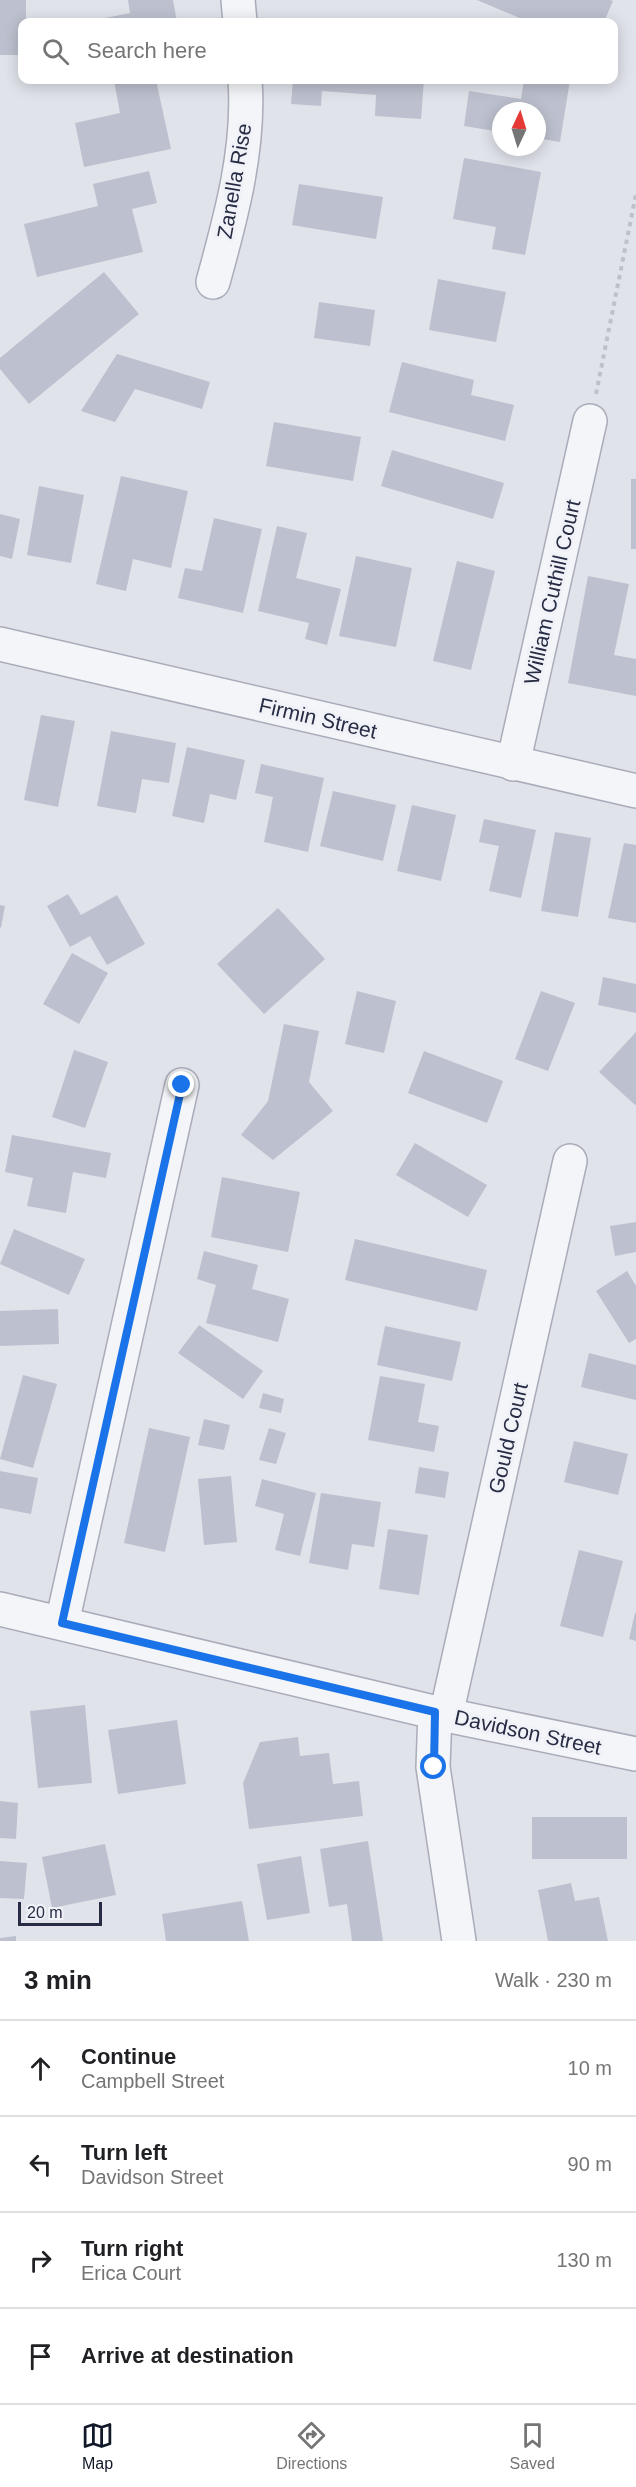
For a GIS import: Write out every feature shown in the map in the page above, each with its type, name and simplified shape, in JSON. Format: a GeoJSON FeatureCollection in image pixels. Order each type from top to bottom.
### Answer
{"type":"FeatureCollection","features":[{"type":"Feature","properties":{"kind":"street"},"geometry":{"type":"LineString","coordinates":[[238,0],[240,18]]}},
{"type":"Feature","properties":{"kind":"street","name":"Zanella Rise"},"geometry":{"type":"LineString","coordinates":[[213,282],[234,204],[247,109],[245,84]]}},
{"type":"Feature","properties":{"kind":"street","name":"William Cuthill Court"},"geometry":{"type":"LineString","coordinates":[[513,764],[590,420]]}},
{"type":"Feature","properties":{"kind":"street","name":"Firmin Street"},"geometry":{"type":"LineString","coordinates":[[0,644],[513,764],[636,790]]}},
{"type":"Feature","properties":{"kind":"street"},"geometry":{"type":"LineString","coordinates":[[62,1623],[182,1085]]}},
{"type":"Feature","properties":{"kind":"street","name":"Gould Court"},"geometry":{"type":"LineString","coordinates":[[459,1941],[434,1767],[440,1713],[570,1161]]}},
{"type":"Feature","properties":{"kind":"street","name":"Davidson Street"},"geometry":{"type":"LineString","coordinates":[[0,1610],[440,1713],[636,1754]]}},
{"type":"Feature","properties":{"kind":"path"},"geometry":{"type":"LineString","coordinates":[[590,420],[636,194]]}},
{"type":"Feature","properties":{"kind":"building"},"geometry":{"type":"Polygon","coordinates":[[[0,0],[26,0],[26,18],[18,18],[18,55],[0,55],[0,0]]]}},
{"type":"Feature","properties":{"kind":"building"},"geometry":{"type":"Polygon","coordinates":[[[128,0],[173,0],[176,18],[105,18],[130,13],[128,0]]]}},
{"type":"Feature","properties":{"kind":"building"},"geometry":{"type":"Polygon","coordinates":[[[477,0],[613,1],[606,18],[520,18],[477,0]]]}},
{"type":"Feature","properties":{"kind":"building"},"geometry":{"type":"Polygon","coordinates":[[[115,84],[157,84],[171,149],[84,167],[75,123],[120,113],[115,84]]]}},
{"type":"Feature","properties":{"kind":"building"},"geometry":{"type":"Polygon","coordinates":[[[293,84],[424,84],[421,119],[375,116],[376,95],[322,91],[321,106],[291,104],[293,84]]]}},
{"type":"Feature","properties":{"kind":"building"},"geometry":{"type":"Polygon","coordinates":[[[523,84],[569,84],[560,142],[546,140],[546,102],[492,102],[492,131],[464,126],[469,91],[521,99],[523,84]]]}},
{"type":"Feature","properties":{"kind":"building"},"geometry":{"type":"Polygon","coordinates":[[[464,158],[541,172],[525,255],[492,249],[496,227],[453,219],[464,158]]]}},
{"type":"Feature","properties":{"kind":"building"},"geometry":{"type":"Polygon","coordinates":[[[149,171],[157,203],[132,209],[143,252],[37,277],[24,224],[98,206],[93,184],[149,171]]]}},
{"type":"Feature","properties":{"kind":"building"},"geometry":{"type":"Polygon","coordinates":[[[299,184],[383,197],[376,239],[292,225],[299,184]]]}},
{"type":"Feature","properties":{"kind":"building"},"geometry":{"type":"Polygon","coordinates":[[[104,272],[139,314],[29,404],[0,369],[0,358],[104,272]]]}},
{"type":"Feature","properties":{"kind":"building"},"geometry":{"type":"Polygon","coordinates":[[[438,279],[506,292],[496,342],[429,330],[438,279]]]}},
{"type":"Feature","properties":{"kind":"building"},"geometry":{"type":"Polygon","coordinates":[[[319,302],[375,310],[370,346],[314,338],[319,302]]]}},
{"type":"Feature","properties":{"kind":"building"},"geometry":{"type":"Polygon","coordinates":[[[117,354],[210,382],[202,409],[135,389],[115,422],[81,411],[117,354]]]}},
{"type":"Feature","properties":{"kind":"building"},"geometry":{"type":"Polygon","coordinates":[[[402,362],[474,380],[471,395],[514,405],[505,441],[389,412],[402,362]]]}},
{"type":"Feature","properties":{"kind":"building"},"geometry":{"type":"Polygon","coordinates":[[[274,422],[361,437],[353,481],[266,466],[274,422]]]}},
{"type":"Feature","properties":{"kind":"building"},"geometry":{"type":"Polygon","coordinates":[[[392,450],[504,483],[493,519],[381,486],[392,450]]]}},
{"type":"Feature","properties":{"kind":"building"},"geometry":{"type":"Polygon","coordinates":[[[121,476],[188,491],[171,568],[133,559],[126,591],[96,584],[121,476]]]}},
{"type":"Feature","properties":{"kind":"building"},"geometry":{"type":"Polygon","coordinates":[[[631,479],[636,479],[636,549],[631,549],[631,479]]]}},
{"type":"Feature","properties":{"kind":"building"},"geometry":{"type":"Polygon","coordinates":[[[39,486],[84,495],[71,563],[27,555],[39,486]]]}},
{"type":"Feature","properties":{"kind":"building"},"geometry":{"type":"Polygon","coordinates":[[[0,514],[20,519],[12,559],[0,556],[0,514]]]}},
{"type":"Feature","properties":{"kind":"building"},"geometry":{"type":"Polygon","coordinates":[[[214,518],[262,529],[243,613],[178,598],[185,568],[202,571],[214,518]]]}},
{"type":"Feature","properties":{"kind":"building"},"geometry":{"type":"Polygon","coordinates":[[[277,526],[307,533],[296,578],[341,589],[327,645],[305,639],[309,623],[258,611],[277,526]]]}},
{"type":"Feature","properties":{"kind":"building"},"geometry":{"type":"Polygon","coordinates":[[[356,556],[412,568],[396,647],[339,636],[356,556]]]}},
{"type":"Feature","properties":{"kind":"building"},"geometry":{"type":"Polygon","coordinates":[[[457,561],[495,571],[471,670],[433,661],[457,561]]]}},
{"type":"Feature","properties":{"kind":"building"},"geometry":{"type":"Polygon","coordinates":[[[588,576],[629,584],[614,655],[636,659],[636,696],[568,683],[588,576]]]}},
{"type":"Feature","properties":{"kind":"building"},"geometry":{"type":"Polygon","coordinates":[[[41,715],[75,721],[58,807],[24,800],[41,715]]]}},
{"type":"Feature","properties":{"kind":"building"},"geometry":{"type":"Polygon","coordinates":[[[111,731],[176,743],[169,783],[142,779],[136,813],[97,806],[111,731]]]}},
{"type":"Feature","properties":{"kind":"building"},"geometry":{"type":"Polygon","coordinates":[[[187,747],[245,760],[236,800],[210,794],[204,823],[172,816],[187,747]]]}},
{"type":"Feature","properties":{"kind":"building"},"geometry":{"type":"Polygon","coordinates":[[[261,764],[324,778],[308,852],[264,842],[273,797],[255,793],[261,764]]]}},
{"type":"Feature","properties":{"kind":"building"},"geometry":{"type":"Polygon","coordinates":[[[333,791],[396,805],[383,861],[320,846],[333,791]]]}},
{"type":"Feature","properties":{"kind":"building"},"geometry":{"type":"Polygon","coordinates":[[[412,805],[456,815],[441,881],[397,871],[412,805]]]}},
{"type":"Feature","properties":{"kind":"building"},"geometry":{"type":"Polygon","coordinates":[[[484,819],[536,830],[521,898],[489,891],[499,846],[479,842],[484,819]]]}},
{"type":"Feature","properties":{"kind":"building"},"geometry":{"type":"Polygon","coordinates":[[[555,832],[591,838],[578,917],[541,911],[555,832]]]}},
{"type":"Feature","properties":{"kind":"building"},"geometry":{"type":"Polygon","coordinates":[[[624,843],[636,845],[636,923],[608,918],[624,843]]]}},
{"type":"Feature","properties":{"kind":"building"},"geometry":{"type":"Polygon","coordinates":[[[68,894],[81,915],[117,895],[145,944],[107,965],[90,936],[70,947],[47,906],[68,894]]]}},
{"type":"Feature","properties":{"kind":"building"},"geometry":{"type":"Polygon","coordinates":[[[0,905],[5,906],[1,928],[0,927],[0,905]]]}},
{"type":"Feature","properties":{"kind":"building"},"geometry":{"type":"Polygon","coordinates":[[[278,908],[325,959],[264,1014],[217,964],[278,908]]]}},
{"type":"Feature","properties":{"kind":"building"},"geometry":{"type":"Polygon","coordinates":[[[72,953],[108,973],[79,1024],[43,1004],[72,953]]]}},
{"type":"Feature","properties":{"kind":"building"},"geometry":{"type":"Polygon","coordinates":[[[603,977],[636,984],[636,1013],[598,1005],[603,977]]]}},
{"type":"Feature","properties":{"kind":"building"},"geometry":{"type":"Polygon","coordinates":[[[357,991],[396,1001],[384,1053],[345,1044],[357,991]]]}},
{"type":"Feature","properties":{"kind":"building"},"geometry":{"type":"Polygon","coordinates":[[[541,991],[575,1003],[548,1071],[515,1059],[541,991]]]}},
{"type":"Feature","properties":{"kind":"building"},"geometry":{"type":"Polygon","coordinates":[[[284,1024],[319,1031],[309,1082],[333,1111],[273,1160],[241,1135],[268,1101],[284,1024]]]}},
{"type":"Feature","properties":{"kind":"building"},"geometry":{"type":"Polygon","coordinates":[[[636,1032],[636,1104],[635,1105],[599,1072],[636,1032]]]}},
{"type":"Feature","properties":{"kind":"building"},"geometry":{"type":"Polygon","coordinates":[[[74,1050],[108,1062],[85,1128],[52,1117],[74,1050]]]}},
{"type":"Feature","properties":{"kind":"building"},"geometry":{"type":"Polygon","coordinates":[[[424,1051],[503,1081],[487,1123],[408,1093],[424,1051]]]}},
{"type":"Feature","properties":{"kind":"building"},"geometry":{"type":"Polygon","coordinates":[[[12,1135],[111,1153],[106,1178],[73,1172],[66,1213],[27,1206],[33,1178],[5,1172],[12,1135]]]}},
{"type":"Feature","properties":{"kind":"building"},"geometry":{"type":"Polygon","coordinates":[[[415,1143],[487,1185],[468,1217],[396,1175],[415,1143]]]}},
{"type":"Feature","properties":{"kind":"building"},"geometry":{"type":"Polygon","coordinates":[[[222,1177],[300,1192],[288,1252],[211,1237],[222,1177]]]}},
{"type":"Feature","properties":{"kind":"building"},"geometry":{"type":"Polygon","coordinates":[[[636,1222],[636,1252],[615,1256],[610,1226],[636,1222]]]}},
{"type":"Feature","properties":{"kind":"building"},"geometry":{"type":"Polygon","coordinates":[[[14,1229],[85,1259],[69,1295],[0,1264],[14,1229]]]}},
{"type":"Feature","properties":{"kind":"building"},"geometry":{"type":"Polygon","coordinates":[[[355,1239],[487,1270],[477,1311],[345,1280],[355,1239]]]}},
{"type":"Feature","properties":{"kind":"building"},"geometry":{"type":"Polygon","coordinates":[[[204,1251],[258,1265],[252,1289],[289,1299],[278,1342],[206,1323],[216,1285],[197,1279],[204,1251]]]}},
{"type":"Feature","properties":{"kind":"building"},"geometry":{"type":"Polygon","coordinates":[[[627,1271],[636,1286],[636,1339],[629,1343],[596,1291],[627,1271]]]}},
{"type":"Feature","properties":{"kind":"building"},"geometry":{"type":"Polygon","coordinates":[[[58,1309],[59,1344],[0,1346],[0,1311],[58,1309]]]}},
{"type":"Feature","properties":{"kind":"building"},"geometry":{"type":"Polygon","coordinates":[[[199,1325],[263,1371],[243,1399],[178,1353],[199,1325]]]}},
{"type":"Feature","properties":{"kind":"building"},"geometry":{"type":"Polygon","coordinates":[[[385,1326],[461,1342],[452,1381],[377,1365],[385,1326]]]}},
{"type":"Feature","properties":{"kind":"building"},"geometry":{"type":"Polygon","coordinates":[[[589,1353],[636,1365],[636,1400],[581,1387],[589,1353]]]}},
{"type":"Feature","properties":{"kind":"building"},"geometry":{"type":"Polygon","coordinates":[[[23,1375],[57,1384],[33,1468],[0,1459],[23,1375]]]}},
{"type":"Feature","properties":{"kind":"building"},"geometry":{"type":"Polygon","coordinates":[[[380,1376],[425,1384],[418,1422],[439,1426],[434,1452],[368,1440],[380,1376]]]}},
{"type":"Feature","properties":{"kind":"building"},"geometry":{"type":"Polygon","coordinates":[[[263,1393],[284,1399],[281,1413],[259,1408],[263,1393]]]}},
{"type":"Feature","properties":{"kind":"building"},"geometry":{"type":"Polygon","coordinates":[[[204,1419],[230,1425],[224,1450],[198,1445],[204,1419]]]}},
{"type":"Feature","properties":{"kind":"building"},"geometry":{"type":"Polygon","coordinates":[[[149,1428],[190,1437],[165,1552],[124,1543],[149,1428]]]}},
{"type":"Feature","properties":{"kind":"building"},"geometry":{"type":"Polygon","coordinates":[[[269,1428],[286,1433],[276,1464],[259,1460],[269,1428]]]}},
{"type":"Feature","properties":{"kind":"building"},"geometry":{"type":"Polygon","coordinates":[[[574,1441],[628,1454],[618,1495],[564,1482],[574,1441]]]}},
{"type":"Feature","properties":{"kind":"building"},"geometry":{"type":"Polygon","coordinates":[[[419,1467],[449,1472],[445,1498],[415,1493],[419,1467]]]}},
{"type":"Feature","properties":{"kind":"building"},"geometry":{"type":"Polygon","coordinates":[[[0,1471],[38,1478],[31,1514],[0,1508],[0,1471]]]}},
{"type":"Feature","properties":{"kind":"building"},"geometry":{"type":"Polygon","coordinates":[[[231,1476],[237,1542],[204,1545],[198,1479],[231,1476]]]}},
{"type":"Feature","properties":{"kind":"building"},"geometry":{"type":"Polygon","coordinates":[[[262,1479],[316,1493],[300,1556],[275,1550],[284,1514],[255,1506],[262,1479]]]}},
{"type":"Feature","properties":{"kind":"building"},"geometry":{"type":"Polygon","coordinates":[[[321,1493],[381,1502],[374,1547],[352,1544],[348,1570],[309,1563],[321,1493]]]}},
{"type":"Feature","properties":{"kind":"building"},"geometry":{"type":"Polygon","coordinates":[[[388,1529],[428,1535],[419,1595],[379,1589],[388,1529]]]}},
{"type":"Feature","properties":{"kind":"building"},"geometry":{"type":"Polygon","coordinates":[[[579,1550],[623,1561],[603,1637],[560,1626],[579,1550]]]}},
{"type":"Feature","properties":{"kind":"building"},"geometry":{"type":"Polygon","coordinates":[[[636,1613],[636,1641],[629,1639],[636,1613]]]}},
{"type":"Feature","properties":{"kind":"building"},"geometry":{"type":"Polygon","coordinates":[[[85,1705],[92,1783],[38,1788],[30,1711],[85,1705]]]}},
{"type":"Feature","properties":{"kind":"building"},"geometry":{"type":"Polygon","coordinates":[[[177,1720],[186,1784],[118,1794],[108,1730],[177,1720]]]}},
{"type":"Feature","properties":{"kind":"building"},"geometry":{"type":"Polygon","coordinates":[[[298,1737],[300,1756],[329,1753],[333,1784],[359,1781],[363,1816],[249,1829],[243,1783],[260,1742],[298,1737]]]}},
{"type":"Feature","properties":{"kind":"building"},"geometry":{"type":"Polygon","coordinates":[[[0,1801],[18,1803],[16,1839],[0,1838],[0,1801]]]}},
{"type":"Feature","properties":{"kind":"building"},"geometry":{"type":"Polygon","coordinates":[[[532,1817],[627,1817],[627,1859],[532,1859],[532,1817]]]}},
{"type":"Feature","properties":{"kind":"building"},"geometry":{"type":"Polygon","coordinates":[[[368,1841],[383,1941],[352,1941],[347,1904],[329,1907],[320,1849],[368,1841]]]}},
{"type":"Feature","properties":{"kind":"building"},"geometry":{"type":"Polygon","coordinates":[[[105,1844],[116,1895],[52,1908],[42,1857],[105,1844]]]}},
{"type":"Feature","properties":{"kind":"building"},"geometry":{"type":"Polygon","coordinates":[[[301,1856],[310,1913],[267,1920],[257,1864],[301,1856]]]}},
{"type":"Feature","properties":{"kind":"building"},"geometry":{"type":"Polygon","coordinates":[[[0,1861],[27,1863],[24,1899],[0,1898],[0,1861]]]}},
{"type":"Feature","properties":{"kind":"building"},"geometry":{"type":"Polygon","coordinates":[[[571,1883],[575,1901],[599,1897],[608,1941],[548,1941],[538,1890],[571,1883]]]}},
{"type":"Feature","properties":{"kind":"building"},"geometry":{"type":"Polygon","coordinates":[[[242,1901],[249,1941],[166,1941],[162,1914],[242,1901]]]}},
{"type":"Feature","properties":{"kind":"building"},"geometry":{"type":"Polygon","coordinates":[[[16,1936],[16,1941],[0,1941],[0,1938],[16,1936]]]}},
{"type":"Feature","properties":{"kind":"route"},"geometry":{"type":"LineString","coordinates":[[182,1085],[62,1623],[435,1712],[434,1767]]}}]}
